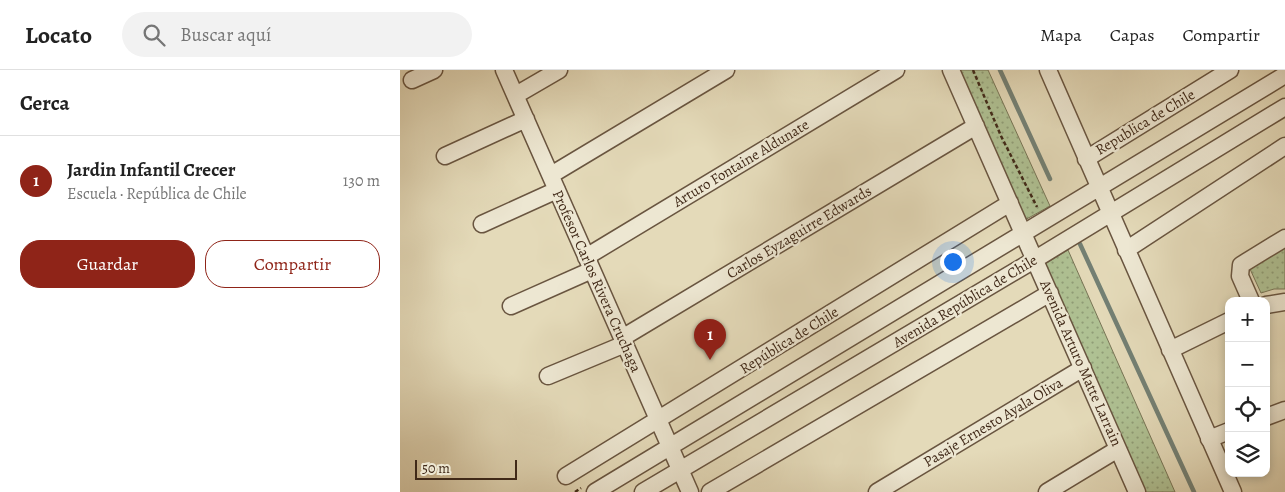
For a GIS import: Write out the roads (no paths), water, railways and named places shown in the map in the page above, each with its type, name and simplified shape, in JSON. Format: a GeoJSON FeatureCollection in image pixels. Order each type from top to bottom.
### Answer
{"type":"FeatureCollection","features":[{"type":"Feature","properties":{"kind":"street"},"geometry":{"type":"LineString","coordinates":[[412,80],[434,70]]}},
{"type":"Feature","properties":{"kind":"street","name":"Profesor Carlos Rivera Cruchaga"},"geometry":{"type":"LineString","coordinates":[[504,70],[690,492]]}},
{"type":"Feature","properties":{"kind":"street"},"geometry":{"type":"LineString","coordinates":[[516,95],[558,70]]}},
{"type":"Feature","properties":{"kind":"street"},"geometry":{"type":"LineString","coordinates":[[482,224],[554,183],[726,70]]}},
{"type":"Feature","properties":{"kind":"street","name":"Arturo Fontaine Aldunate"},"geometry":{"type":"LineString","coordinates":[[511,306],[589,263],[896,70]]}},
{"type":"Feature","properties":{"kind":"street","name":"Avenida Arturo Matte Larrain"},"geometry":{"type":"LineString","coordinates":[[951,70],[1137,492]]}},
{"type":"Feature","properties":{"kind":"street"},"geometry":{"type":"LineString","coordinates":[[1048,70],[1109,214],[1233,492]]}},
{"type":"Feature","properties":{"kind":"street","name":"Republica de Chile"},"geometry":{"type":"LineString","coordinates":[[1086,159],[1230,70]]}},
{"type":"Feature","properties":{"kind":"street","name":"Avenida República de Chile"},"geometry":{"type":"LineString","coordinates":[[595,492],[1285,75]]}},
{"type":"Feature","properties":{"kind":"street","name":"Avenida República de Chile"},"geometry":{"type":"LineString","coordinates":[[643,492],[1034,260],[1285,108]]}},
{"type":"Feature","properties":{"kind":"street"},"geometry":{"type":"LineString","coordinates":[[445,156],[526,119]]}},
{"type":"Feature","properties":{"kind":"street","name":"Carlos Eyzaguirre Edwards"},"geometry":{"type":"LineString","coordinates":[[548,376],[623,341],[976,126]]}},
{"type":"Feature","properties":{"kind":"street"},"geometry":{"type":"LineString","coordinates":[[1126,250],[1285,146]]}},
{"type":"Feature","properties":{"kind":"street","name":"República de Chile"},"geometry":{"type":"LineString","coordinates":[[566,476],[659,421],[1010,203]]}},
{"type":"Feature","properties":{"kind":"street"},"geometry":{"type":"LineString","coordinates":[[1250,297],[1240,276],[1241,265],[1285,238]]}},
{"type":"Feature","properties":{"kind":"street"},"geometry":{"type":"LineString","coordinates":[[710,492],[1050,293]]}},
{"type":"Feature","properties":{"kind":"street"},"geometry":{"type":"LineString","coordinates":[[1270,304],[1285,302]]}},
{"type":"Feature","properties":{"kind":"street"},"geometry":{"type":"LineString","coordinates":[[1170,350],[1225,323]]}},
{"type":"Feature","properties":{"kind":"street","name":"Pasaje Ernesto Ayala Oliva"},"geometry":{"type":"LineString","coordinates":[[877,492],[1083,368]]}},
{"type":"Feature","properties":{"kind":"street"},"geometry":{"type":"LineString","coordinates":[[1270,416],[1285,410]]}},
{"type":"Feature","properties":{"kind":"street"},"geometry":{"type":"LineString","coordinates":[[1209,439],[1226,432]]}},
{"type":"Feature","properties":{"kind":"street"},"geometry":{"type":"LineString","coordinates":[[1047,492],[1118,449]]}},
{"type":"Feature","properties":{"kind":"waterway"},"geometry":{"type":"LineString","coordinates":[[1000,70],[1050,179]]}},
{"type":"Feature","properties":{"kind":"waterway"},"geometry":{"type":"LineString","coordinates":[[1080,244],[1194,492]]}},
{"type":"Feature","properties":{"kind":"place","name":"Jardin Infantil Crecer"},"geometry":{"type":"Point","coordinates":[710,360]}}]}
